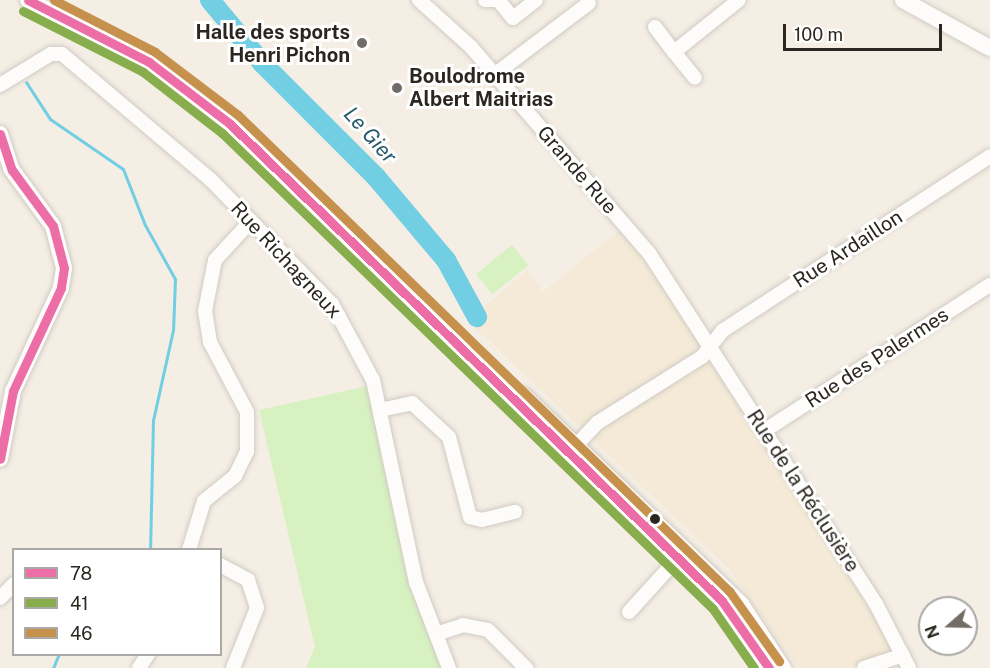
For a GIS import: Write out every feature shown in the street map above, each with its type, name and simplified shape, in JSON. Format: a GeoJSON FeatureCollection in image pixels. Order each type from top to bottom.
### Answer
{"type":"FeatureCollection","features":[{"type":"Feature","properties":{"kind":"main road"},"geometry":{"type":"LineString","coordinates":[[28,0],[149,62],[230,124],[572,450],[741,604],[783,668]]}},
{"type":"Feature","properties":{"kind":"main road"},"geometry":{"type":"LineString","coordinates":[[54,0],[158,56],[216,99],[572,450],[734,614],[769,668]]}},
{"type":"Feature","properties":{"kind":"main road"},"geometry":{"type":"LineString","coordinates":[[914,3],[990,48]]}},
{"type":"Feature","properties":{"kind":"main road"},"geometry":{"type":"LineString","coordinates":[[0,134],[12,170],[59,239],[64,268],[61,288],[13,391],[1,438],[0,459]]}},
{"type":"Feature","properties":{"kind":"street","name":"Grande Rue"},"geometry":{"type":"LineString","coordinates":[[419,0],[494,75],[649,253],[677,295]]}},
{"type":"Feature","properties":{"kind":"street"},"geometry":{"type":"LineString","coordinates":[[494,0],[513,18],[536,0]]}},
{"type":"Feature","properties":{"kind":"street"},"geometry":{"type":"LineString","coordinates":[[675,52],[739,0]]}},
{"type":"Feature","properties":{"kind":"street"},"geometry":{"type":"LineString","coordinates":[[494,75],[589,3]]}},
{"type":"Feature","properties":{"kind":"street"},"geometry":{"type":"LineString","coordinates":[[655,27],[695,78]]}},
{"type":"Feature","properties":{"kind":"street","name":"Rue Richagneux"},"geometry":{"type":"LineString","coordinates":[[0,86],[51,54],[62,54],[173,154],[203,173],[249,223],[332,304],[368,364],[380,410],[416,582],[449,668]]}},
{"type":"Feature","properties":{"kind":"street","name":"Rue Ardaillon"},"geometry":{"type":"LineString","coordinates":[[572,450],[597,423],[702,357],[710,345],[763,304],[990,156]]}},
{"type":"Feature","properties":{"kind":"street"},"geometry":{"type":"LineString","coordinates":[[189,548],[204,501],[235,476],[247,451],[247,412],[210,342],[205,311],[215,260],[249,223]]}},
{"type":"Feature","properties":{"kind":"street","name":"Rue des Palermes"},"geometry":{"type":"LineString","coordinates":[[764,431],[990,285]]}},
{"type":"Feature","properties":{"kind":"street","name":"Rue de la Réclusière"},"geometry":{"type":"LineString","coordinates":[[677,295],[764,431],[909,668]]}},
{"type":"Feature","properties":{"kind":"street"},"geometry":{"type":"LineString","coordinates":[[380,410],[412,403],[449,437],[470,517],[482,520],[515,512]]}},
{"type":"Feature","properties":{"kind":"street"},"geometry":{"type":"LineString","coordinates":[[629,612],[678,558]]}},
{"type":"Feature","properties":{"kind":"street"},"geometry":{"type":"LineString","coordinates":[[222,566],[248,580],[257,608],[233,668]]}},
{"type":"Feature","properties":{"kind":"street"},"geometry":{"type":"LineString","coordinates":[[0,598],[12,586]]}},
{"type":"Feature","properties":{"kind":"street"},"geometry":{"type":"LineString","coordinates":[[436,634],[463,625],[488,630],[526,668]]}},
{"type":"Feature","properties":{"kind":"street"},"geometry":{"type":"LineString","coordinates":[[864,668],[903,655]]}},
{"type":"Feature","properties":{"kind":"shaded area"},"geometry":{"type":"Polygon","coordinates":[[[621,229],[646,256],[897,653],[845,668],[798,668],[729,569],[468,321],[527,270],[543,292],[621,229]]]}},
{"type":"Feature","properties":{"kind":"green space"},"geometry":{"type":"Polygon","coordinates":[[[512,245],[528,265],[493,294],[476,274],[512,245]]]}},
{"type":"Feature","properties":{"kind":"green space"},"geometry":{"type":"Polygon","coordinates":[[[368,386],[446,668],[306,668],[315,647],[259,410],[368,386]]]}},
{"type":"Feature","properties":{"kind":"waterway","name":"Le Gier"},"geometry":{"type":"LineString","coordinates":[[210,0],[263,64],[376,177],[446,260],[477,317]]}},
{"type":"Feature","properties":{"kind":"waterway"},"geometry":{"type":"LineString","coordinates":[[26,82],[50,119],[123,169],[145,225],[175,279],[173,330],[153,420],[150,548]]}},
{"type":"Feature","properties":{"kind":"waterway"},"geometry":{"type":"LineString","coordinates":[[53,668],[58,656]]}},
{"type":"Feature","properties":{"kind":"transit line","name":"78"},"geometry":{"type":"LineString","coordinates":[[28,0],[149,62],[230,124],[722,601],[769,668]]}},
{"type":"Feature","properties":{"kind":"transit line","name":"46"},"geometry":{"type":"LineString","coordinates":[[54,0],[155,52],[238,115],[730,592],[779,661]]}},
{"type":"Feature","properties":{"kind":"transit line","name":"41"},"geometry":{"type":"LineString","coordinates":[[23,11],[143,72],[222,133],[713,609],[754,668]]}},
{"type":"Feature","properties":{"kind":"transit line","name":"78"},"geometry":{"type":"LineString","coordinates":[[0,134],[12,170],[53,226],[64,268],[61,288],[13,391],[0,459]]}},
{"type":"Feature","properties":{"kind":"place","name":"Halle des sports Henri Pichon"},"geometry":{"type":"Point","coordinates":[362,43]}},
{"type":"Feature","properties":{"kind":"place","name":"Boulodrome Albert Maitrias"},"geometry":{"type":"Point","coordinates":[397,88]}}]}
